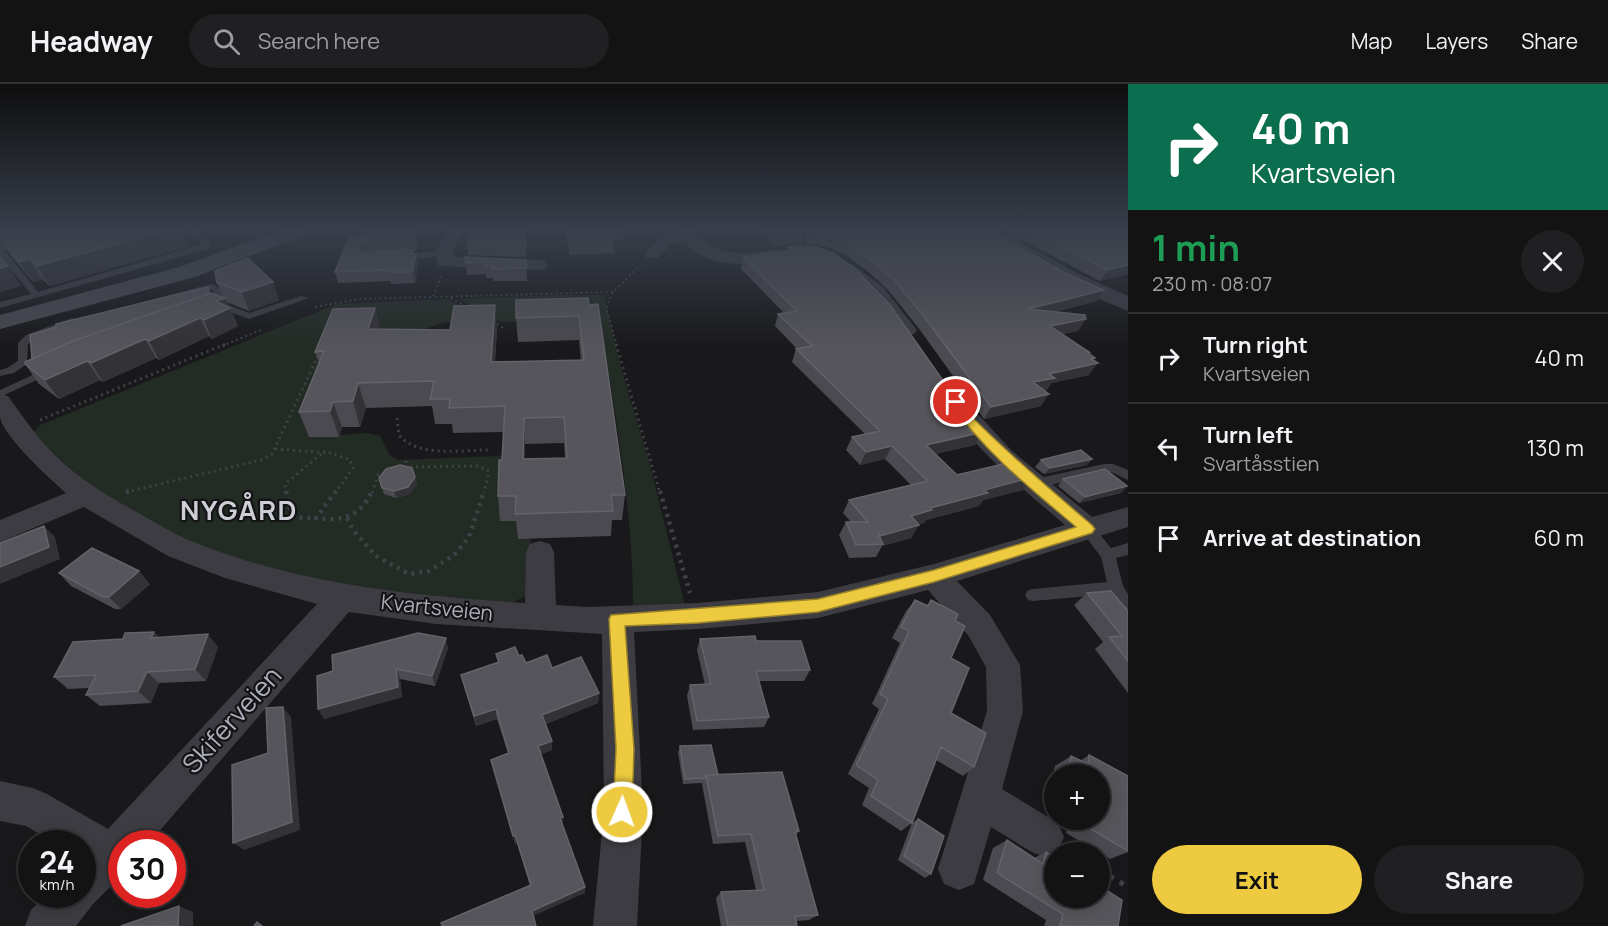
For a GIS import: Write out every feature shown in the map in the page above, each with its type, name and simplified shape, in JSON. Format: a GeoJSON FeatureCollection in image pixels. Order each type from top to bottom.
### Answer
{"type":"FeatureCollection","features":[{"type":"Feature","properties":{"kind":"main road"},"geometry":{"type":"LineString","coordinates":[[0,322],[192,270]]}},
{"type":"Feature","properties":{"kind":"street"},"geometry":{"type":"LineString","coordinates":[[849,270],[877,291],[919,347]]}},
{"type":"Feature","properties":{"kind":"street"},"geometry":{"type":"LineString","coordinates":[[1055,270],[1128,304]]}},
{"type":"Feature","properties":{"kind":"street"},"geometry":{"type":"LineString","coordinates":[[949,393],[969,420],[1034,484],[1088,529]]}},
{"type":"Feature","properties":{"kind":"street","name":"Kvartsveien"},"geometry":{"type":"LineString","coordinates":[[0,401],[19,429],[47,462],[90,499],[178,548],[225,566],[342,598],[436,611],[588,621],[698,616],[818,605],[934,576],[1128,517]]}},
{"type":"Feature","properties":{"kind":"street"},"geometry":{"type":"LineString","coordinates":[[0,531],[90,499]]}},
{"type":"Feature","properties":{"kind":"street"},"geometry":{"type":"LineString","coordinates":[[540,552],[540,617]]}},
{"type":"Feature","properties":{"kind":"street"},"geometry":{"type":"LineString","coordinates":[[934,576],[979,625],[1003,665],[1005,711],[959,869]]}},
{"type":"Feature","properties":{"kind":"street","name":"Skiferveien"},"geometry":{"type":"LineString","coordinates":[[134,830],[342,598]]}},
{"type":"Feature","properties":{"kind":"street"},"geometry":{"type":"LineString","coordinates":[[615,926],[619,896],[625,749],[617,619]]}},
{"type":"Feature","properties":{"kind":"street"},"geometry":{"type":"LineString","coordinates":[[980,798],[1044,837]]}},
{"type":"Feature","properties":{"kind":"street"},"geometry":{"type":"LineString","coordinates":[[0,801],[33,808],[108,842]]}},
{"type":"Feature","properties":{"kind":"street","name":"Skiferveien"},"geometry":{"type":"LineString","coordinates":[[96,872],[108,859]]}},
{"type":"Feature","properties":{"kind":"street"},"geometry":{"type":"LineString","coordinates":[[47,926],[63,908]]}},
{"type":"Feature","properties":{"kind":"lane"},"geometry":{"type":"LineString","coordinates":[[17,270],[37,296]]}},
{"type":"Feature","properties":{"kind":"lane"},"geometry":{"type":"LineString","coordinates":[[0,305],[125,270]]}},
{"type":"Feature","properties":{"kind":"lane"},"geometry":{"type":"LineString","coordinates":[[116,310],[211,287],[217,290],[218,305]]}},
{"type":"Feature","properties":{"kind":"lane"},"geometry":{"type":"LineString","coordinates":[[201,313],[218,305],[249,316],[304,298]]}},
{"type":"Feature","properties":{"kind":"lane"},"geometry":{"type":"LineString","coordinates":[[0,373],[10,371],[23,362],[23,343],[30,337],[84,318]]}},
{"type":"Feature","properties":{"kind":"lane"},"geometry":{"type":"LineString","coordinates":[[0,394],[62,365]]}},
{"type":"Feature","properties":{"kind":"lane"},"geometry":{"type":"LineString","coordinates":[[1034,484],[1104,468],[1113,468],[1128,476]]}},
{"type":"Feature","properties":{"kind":"lane"},"geometry":{"type":"LineString","coordinates":[[1088,529],[1108,555],[1116,587],[1128,608]]}},
{"type":"Feature","properties":{"kind":"lane"},"geometry":{"type":"LineString","coordinates":[[1108,555],[1128,549]]}},
{"type":"Feature","properties":{"kind":"lane"},"geometry":{"type":"LineString","coordinates":[[1033,595],[1116,587]]}},
{"type":"Feature","properties":{"kind":"path"},"geometry":{"type":"LineString","coordinates":[[433,297],[441,270]]}},
{"type":"Feature","properties":{"kind":"path"},"geometry":{"type":"LineString","coordinates":[[635,270],[613,292],[606,308],[698,616]]}},
{"type":"Feature","properties":{"kind":"path"},"geometry":{"type":"LineString","coordinates":[[305,312],[344,301],[613,292]]}},
{"type":"Feature","properties":{"kind":"path"},"geometry":{"type":"LineString","coordinates":[[450,297],[473,310]]}},
{"type":"Feature","properties":{"kind":"path"},"geometry":{"type":"LineString","coordinates":[[339,311],[344,301]]}},
{"type":"Feature","properties":{"kind":"path"},"geometry":{"type":"LineString","coordinates":[[493,321],[505,329]]}},
{"type":"Feature","properties":{"kind":"path"},"geometry":{"type":"LineString","coordinates":[[19,429],[261,330]]}},
{"type":"Feature","properties":{"kind":"path"},"geometry":{"type":"LineString","coordinates":[[90,499],[261,460],[272,454],[320,352]]}},
{"type":"Feature","properties":{"kind":"path"},"geometry":{"type":"LineString","coordinates":[[397,418],[396,431],[403,441],[418,448],[488,450]]}},
{"type":"Feature","properties":{"kind":"path"},"geometry":{"type":"LineString","coordinates":[[275,449],[326,451],[350,460],[353,468],[316,518]]}},
{"type":"Feature","properties":{"kind":"path"},"geometry":{"type":"LineString","coordinates":[[326,451],[285,484],[287,504],[291,513],[302,518],[332,521],[347,518],[363,509],[372,497],[378,476],[392,474]]}},
{"type":"Feature","properties":{"kind":"path"},"geometry":{"type":"LineString","coordinates":[[347,518],[353,530],[376,556],[409,574],[429,571],[454,555],[469,537],[489,471],[478,466],[403,469],[406,460]]}},
{"type":"Feature","properties":{"kind":"path"},"geometry":{"type":"LineString","coordinates":[[1110,876],[1128,887]]}},
{"type":"Feature","properties":{"kind":"shaded area"},"geometry":{"type":"Polygon","coordinates":[[[604,295],[621,368],[650,465],[685,606],[633,607],[627,499],[599,319],[501,322],[458,299],[604,295]]]}},
{"type":"Feature","properties":{"kind":"shaded area"},"geometry":{"type":"Polygon","coordinates":[[[448,299],[488,321],[445,322],[416,332],[310,437],[367,433],[380,436],[390,455],[398,460],[500,456],[526,458],[530,464],[531,586],[526,596],[509,604],[412,600],[273,572],[181,539],[104,497],[33,433],[40,425],[337,304],[448,299]]]}},
{"type":"Feature","properties":{"kind":"building"},"geometry":{"type":"Polygon","coordinates":[[[261,270],[273,282],[242,292],[217,283],[215,271],[261,270]]]}},
{"type":"Feature","properties":{"kind":"building"},"geometry":{"type":"Polygon","coordinates":[[[336,270],[381,270],[335,272],[336,270]]]}},
{"type":"Feature","properties":{"kind":"building"},"geometry":{"type":"Polygon","coordinates":[[[389,270],[412,270],[412,272],[389,270]]]}},
{"type":"Feature","properties":{"kind":"building"},"geometry":{"type":"Polygon","coordinates":[[[756,270],[856,270],[890,305],[968,416],[965,417],[983,432],[926,445],[957,475],[1015,461],[1033,477],[984,490],[988,493],[930,508],[932,510],[911,516],[919,525],[880,536],[878,533],[883,544],[856,545],[846,522],[868,522],[849,500],[928,481],[892,446],[866,452],[852,437],[880,431],[796,349],[812,346],[778,314],[797,311],[756,270]]]}},
{"type":"Feature","properties":{"kind":"building"},"geometry":{"type":"Polygon","coordinates":[[[883,270],[1060,270],[1104,290],[1028,309],[1085,315],[1086,319],[1050,326],[1089,352],[1087,352],[1095,358],[1091,359],[1098,363],[1049,374],[1055,378],[1033,382],[1049,394],[991,407],[894,280],[883,270]]]}},
{"type":"Feature","properties":{"kind":"building"},"geometry":{"type":"Polygon","coordinates":[[[208,287],[208,294],[73,341],[32,359],[30,335],[56,327],[56,324],[208,287]]]}},
{"type":"Feature","properties":{"kind":"building"},"geometry":{"type":"Polygon","coordinates":[[[211,293],[225,298],[216,301],[230,308],[204,320],[200,318],[149,341],[145,339],[91,363],[87,361],[45,380],[25,364],[25,362],[73,341],[211,293]]]}},
{"type":"Feature","properties":{"kind":"building"},"geometry":{"type":"Polygon","coordinates":[[[588,298],[589,305],[598,304],[625,495],[611,495],[613,511],[515,514],[516,496],[498,496],[505,406],[449,408],[450,399],[430,399],[434,381],[358,383],[353,401],[333,402],[330,411],[299,412],[324,351],[315,352],[333,309],[375,308],[368,329],[450,330],[454,306],[495,305],[491,362],[584,360],[579,316],[516,318],[516,300],[588,298]],[[564,417],[524,418],[523,459],[567,458],[564,417]]]}},
{"type":"Feature","properties":{"kind":"building"},"geometry":{"type":"Polygon","coordinates":[[[1081,450],[1092,459],[1050,468],[1041,460],[1081,450]]]}},
{"type":"Feature","properties":{"kind":"building"},"geometry":{"type":"Polygon","coordinates":[[[400,465],[412,468],[415,477],[408,487],[394,491],[382,488],[379,478],[386,469],[400,465]]]}},
{"type":"Feature","properties":{"kind":"building"},"geometry":{"type":"Polygon","coordinates":[[[1105,469],[1127,486],[1085,497],[1063,479],[1105,469]]]}},
{"type":"Feature","properties":{"kind":"building"},"geometry":{"type":"Polygon","coordinates":[[[44,526],[49,547],[0,567],[0,543],[44,526]]]}},
{"type":"Feature","properties":{"kind":"building"},"geometry":{"type":"Polygon","coordinates":[[[92,548],[139,571],[109,597],[103,597],[59,573],[92,548]]]}},
{"type":"Feature","properties":{"kind":"building"},"geometry":{"type":"Polygon","coordinates":[[[1111,591],[1128,611],[1128,661],[1109,637],[1122,636],[1087,593],[1111,591]]]}},
{"type":"Feature","properties":{"kind":"building"},"geometry":{"type":"Polygon","coordinates":[[[915,600],[928,606],[931,600],[958,614],[955,621],[965,626],[951,658],[969,668],[951,713],[986,733],[974,767],[941,747],[912,823],[871,796],[878,780],[856,765],[888,699],[880,694],[909,631],[901,627],[915,600]]]}},
{"type":"Feature","properties":{"kind":"building"},"geometry":{"type":"Polygon","coordinates":[[[154,632],[151,638],[208,634],[195,669],[147,672],[138,691],[86,695],[96,675],[54,677],[73,642],[123,639],[125,633],[154,632]]]}},
{"type":"Feature","properties":{"kind":"building"},"geometry":{"type":"Polygon","coordinates":[[[418,633],[446,638],[432,676],[396,669],[398,687],[318,709],[317,676],[333,671],[332,655],[418,633]]]}},
{"type":"Feature","properties":{"kind":"building"},"geometry":{"type":"Polygon","coordinates":[[[755,636],[756,641],[801,641],[810,670],[756,671],[769,717],[697,721],[690,685],[711,684],[700,639],[755,636]]]}},
{"type":"Feature","properties":{"kind":"building"},"geometry":{"type":"Polygon","coordinates":[[[515,647],[519,656],[522,655],[526,663],[547,655],[552,668],[581,657],[599,693],[542,715],[552,741],[538,746],[563,817],[560,818],[585,887],[532,911],[536,926],[442,926],[441,923],[531,885],[515,835],[513,836],[491,760],[509,753],[496,709],[474,716],[461,675],[499,662],[496,654],[515,647]]]}},
{"type":"Feature","properties":{"kind":"building"},"geometry":{"type":"Polygon","coordinates":[[[283,707],[292,822],[233,843],[232,765],[268,753],[266,708],[283,707]]]}},
{"type":"Feature","properties":{"kind":"building"},"geometry":{"type":"Polygon","coordinates":[[[711,745],[718,775],[685,779],[680,746],[711,745]]]}},
{"type":"Feature","properties":{"kind":"building"},"geometry":{"type":"Polygon","coordinates":[[[1089,755],[1106,764],[1088,764],[1089,755]]]}},
{"type":"Feature","properties":{"kind":"building"},"geometry":{"type":"Polygon","coordinates":[[[1071,756],[1088,764],[1069,764],[1071,756]]]}},
{"type":"Feature","properties":{"kind":"building"},"geometry":{"type":"Polygon","coordinates":[[[1110,766],[1128,776],[1128,851],[1092,830],[1110,830],[1110,766]]]}},
{"type":"Feature","properties":{"kind":"building"},"geometry":{"type":"Polygon","coordinates":[[[782,772],[799,831],[795,832],[818,915],[795,916],[797,926],[728,926],[721,892],[764,890],[751,834],[718,836],[706,775],[782,772]]]}},
{"type":"Feature","properties":{"kind":"building"},"geometry":{"type":"Polygon","coordinates":[[[918,819],[944,836],[931,874],[904,856],[918,819]]]}},
{"type":"Feature","properties":{"kind":"building"},"geometry":{"type":"Polygon","coordinates":[[[1007,840],[1043,864],[1044,860],[1044,902],[997,873],[1007,840]]]}},
{"type":"Feature","properties":{"kind":"building"},"geometry":{"type":"Polygon","coordinates":[[[1110,892],[1122,900],[1118,926],[1060,926],[1063,914],[1053,908],[1110,908],[1110,892]]]}},
{"type":"Feature","properties":{"kind":"building"},"geometry":{"type":"Polygon","coordinates":[[[173,908],[179,908],[178,926],[121,926],[173,908]]]}},
{"type":"Feature","properties":{"kind":"district","name":"NYGÅRD"},"geometry":{"type":"Point","coordinates":[239,511]}},
{"type":"Feature","properties":{"kind":"route"},"geometry":{"type":"LineString","coordinates":[[622,812],[625,749],[617,619],[698,616],[818,605],[934,576],[1088,529],[1023,474],[969,420],[956,402]]}}]}
